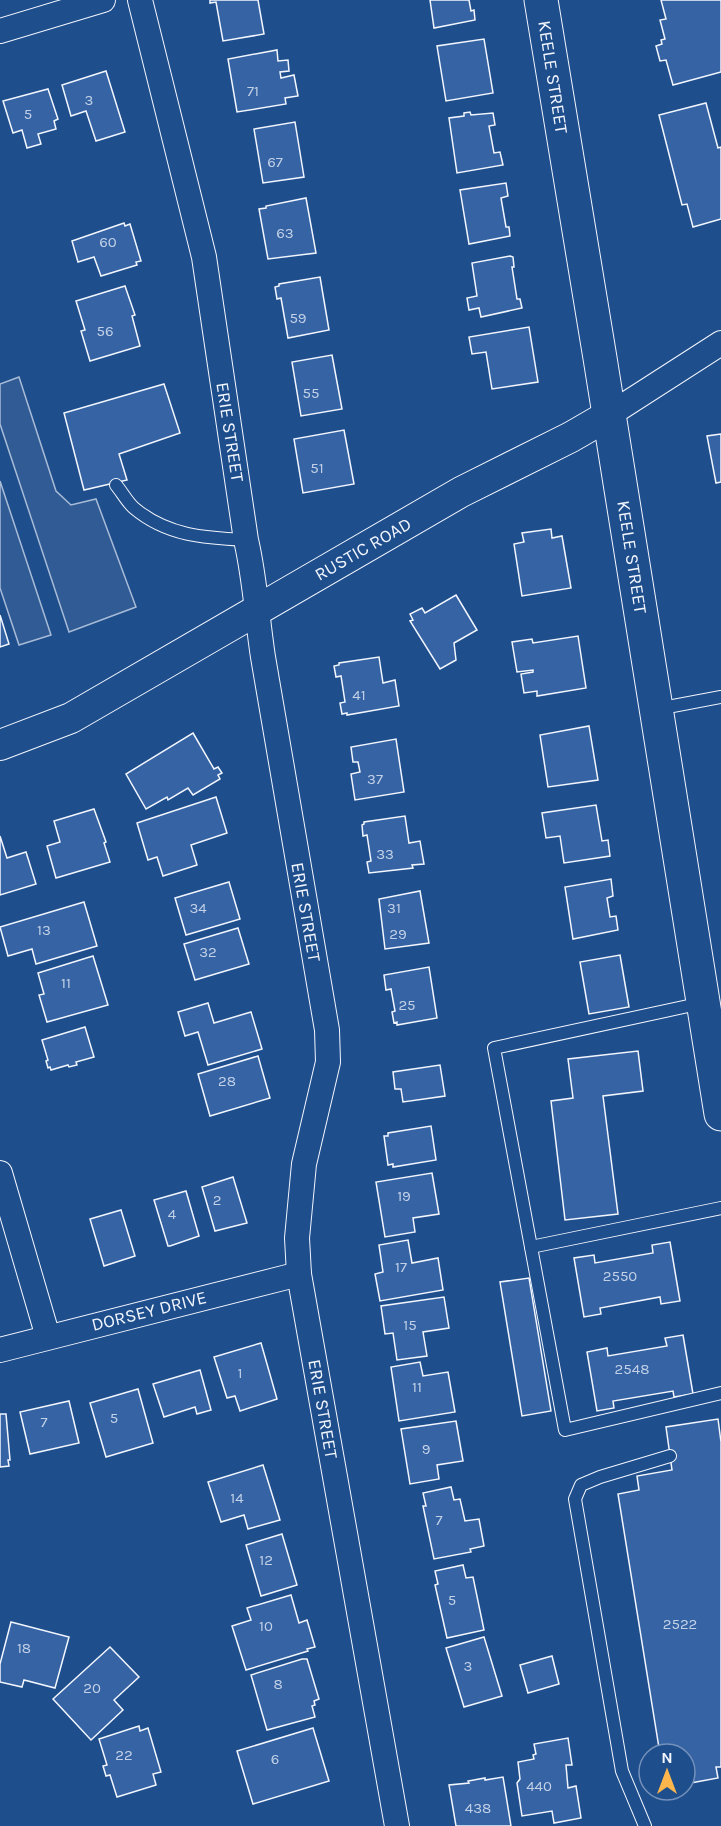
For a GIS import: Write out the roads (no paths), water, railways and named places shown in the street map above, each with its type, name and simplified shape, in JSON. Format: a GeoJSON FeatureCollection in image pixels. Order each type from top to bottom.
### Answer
{"type":"FeatureCollection","features":[{"type":"Feature","properties":{"kind":"main road","name":"KEELE STREET"},"geometry":{"type":"LineString","coordinates":[[541,0],[721,1114]]}},
{"type":"Feature","properties":{"kind":"street"},"geometry":{"type":"LineString","coordinates":[[0,31],[103,0]]}},
{"type":"Feature","properties":{"kind":"street","name":"ERIE STREET"},"geometry":{"type":"LineString","coordinates":[[140,0],[204,257],[252,569],[256,610],[327,1030],[328,1062],[304,1164],[297,1238],[299,1274],[397,1826]]}},
{"type":"Feature","properties":{"kind":"street","name":"RUSTIC ROAD"},"geometry":{"type":"LineString","coordinates":[[0,745],[71,718],[461,492],[571,437],[721,343]]}},
{"type":"Feature","properties":{"kind":"street"},"geometry":{"type":"LineString","coordinates":[[0,1173],[48,1337]]}},
{"type":"Feature","properties":{"kind":"street","name":"DORSEY DRIVE"},"geometry":{"type":"LineString","coordinates":[[0,1350],[299,1274]]}},
{"type":"Feature","properties":{"kind":"lane"},"geometry":{"type":"LineString","coordinates":[[116,485],[133,507],[160,525],[195,537],[246,540]]}},
{"type":"Feature","properties":{"kind":"lane"},"geometry":{"type":"LineString","coordinates":[[656,709],[721,697]]}},
{"type":"Feature","properties":{"kind":"lane"},"geometry":{"type":"LineString","coordinates":[[703,1003],[494,1048],[565,1430],[721,1393]]}},
{"type":"Feature","properties":{"kind":"lane"},"geometry":{"type":"LineString","coordinates":[[531,1247],[721,1208]]}},
{"type":"Feature","properties":{"kind":"lane"},"geometry":{"type":"LineString","coordinates":[[645,1826],[622,1771],[575,1499],[581,1485],[670,1456]]}}]}
